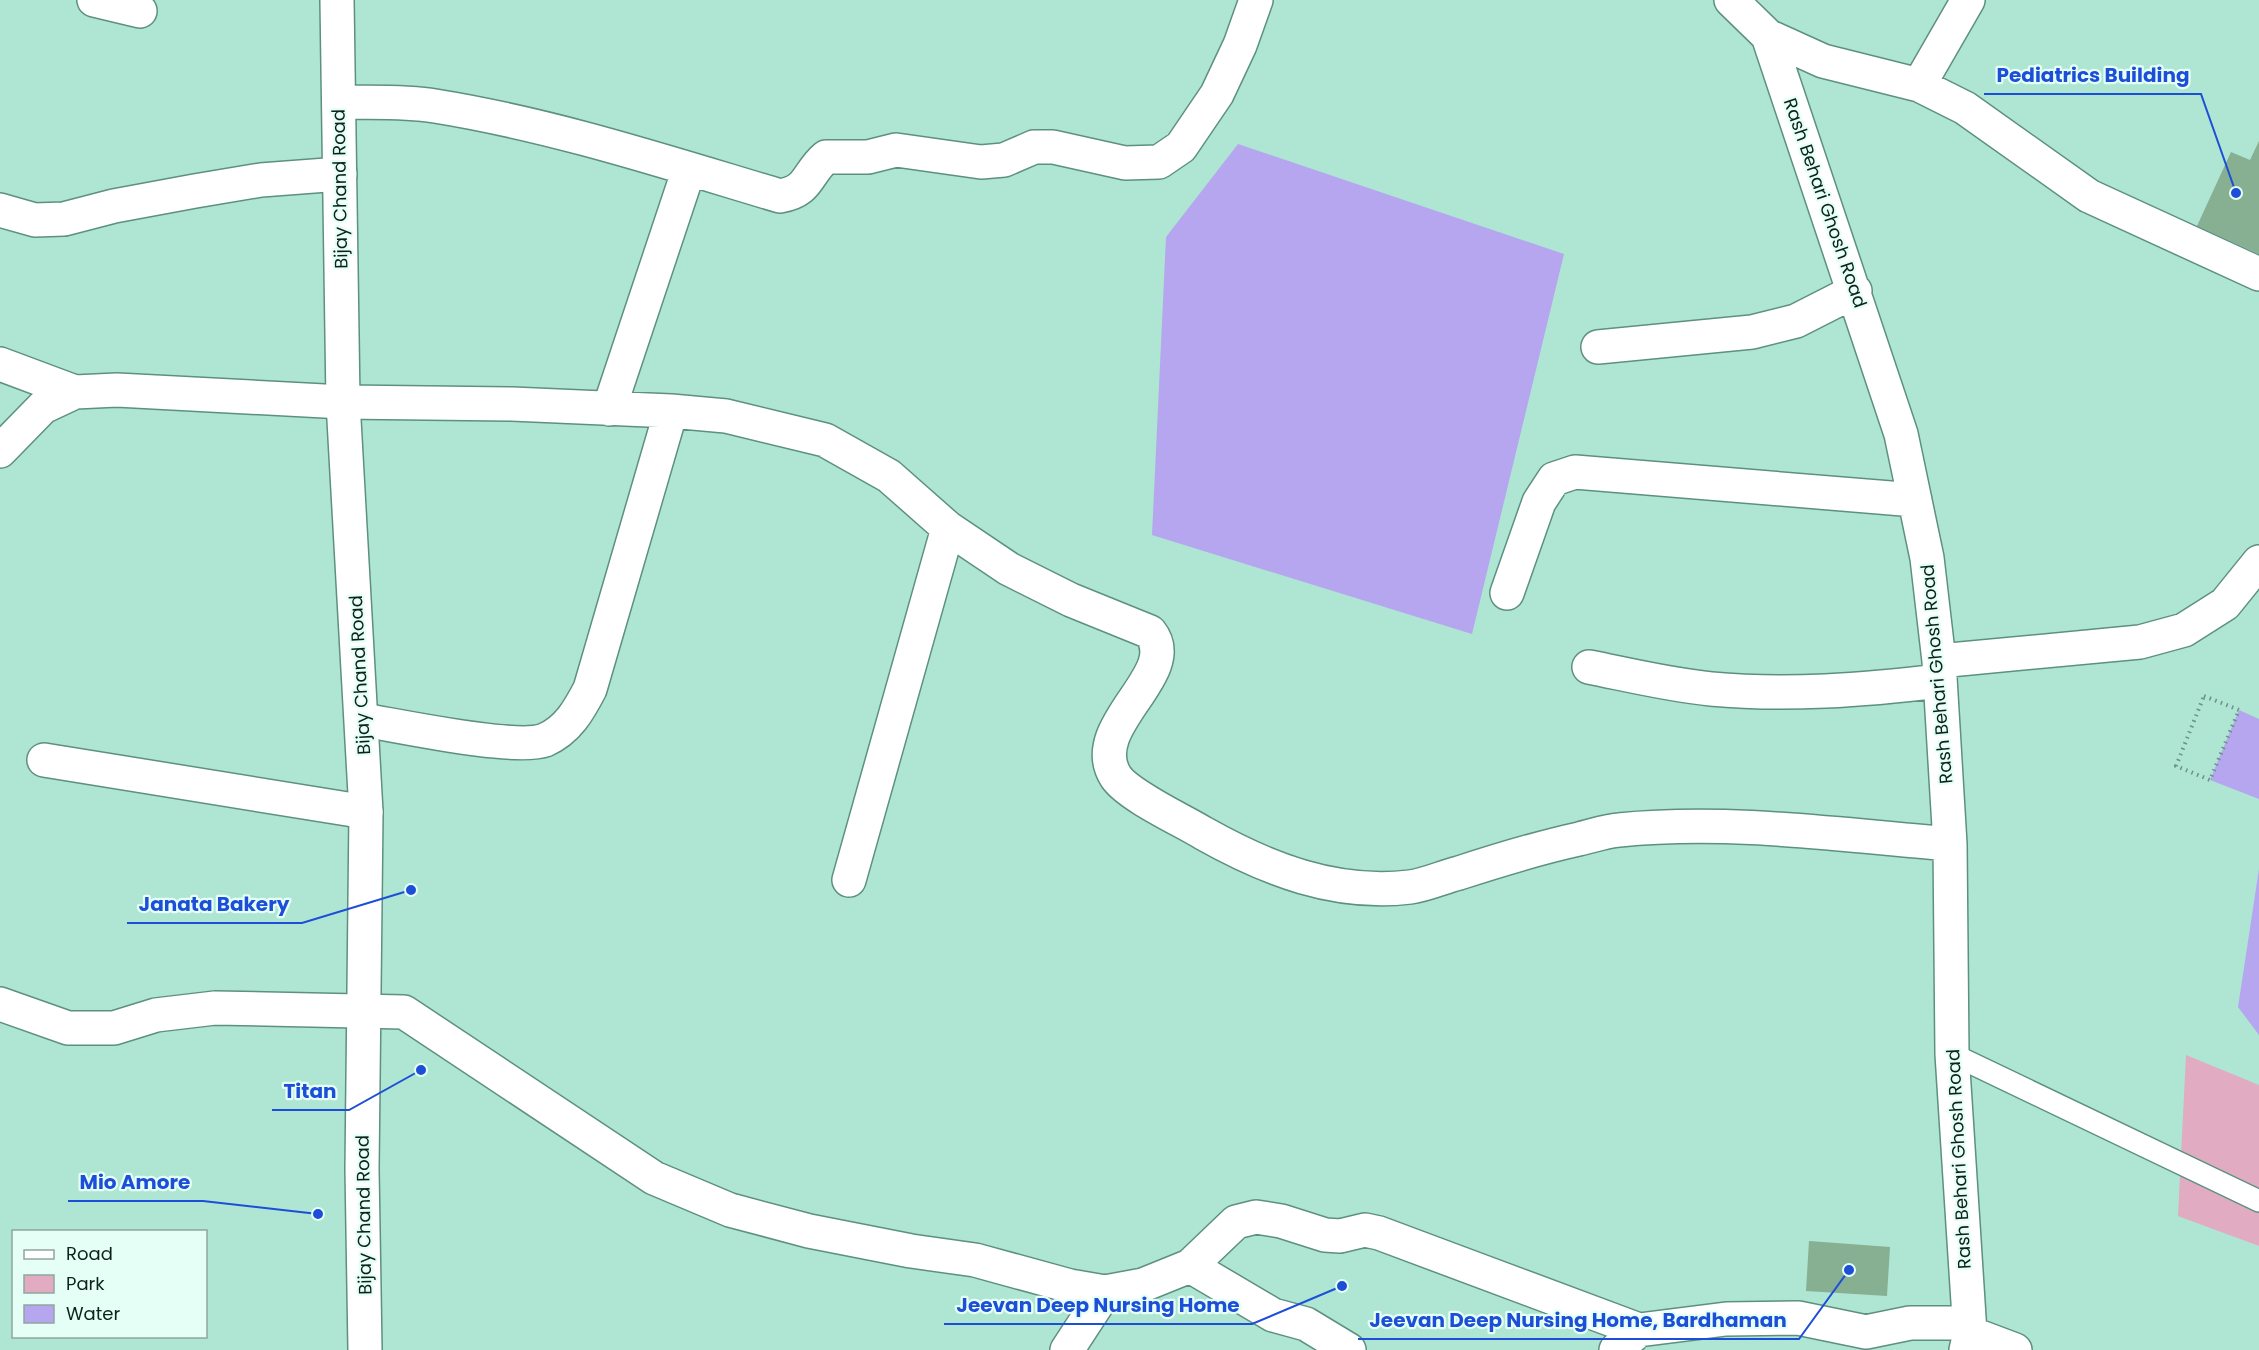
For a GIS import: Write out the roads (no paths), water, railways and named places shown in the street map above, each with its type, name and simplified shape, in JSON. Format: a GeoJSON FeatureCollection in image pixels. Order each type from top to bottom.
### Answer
{"type":"FeatureCollection","features":[{"type":"Feature","properties":{"kind":"street"},"geometry":{"type":"LineString","coordinates":[[94,0],[140,11]]}},
{"type":"Feature","properties":{"kind":"street","name":"Bijay Chand Road"},"geometry":{"type":"LineString","coordinates":[[337,0],[343,402],[363,720],[366,812],[362,1169],[365,1350]]}},
{"type":"Feature","properties":{"kind":"street"},"geometry":{"type":"LineString","coordinates":[[339,102],[432,106],[609,145],[780,196],[796,193],[807,183],[815,165],[826,157],[868,157],[896,150],[981,162],[1004,160],[1034,147],[1053,147],[1125,163],[1159,162],[1181,147],[1217,94],[1240,45],[1256,0]]}},
{"type":"Feature","properties":{"kind":"street","name":"Rash Behari Ghosh Road"},"geometry":{"type":"LineString","coordinates":[[1731,0],[1768,36],[1901,434],[1927,558],[1940,671],[1950,844],[1952,1053],[1969,1335]]}},
{"type":"Feature","properties":{"kind":"street"},"geometry":{"type":"LineString","coordinates":[[1919,85],[1968,0]]}},
{"type":"Feature","properties":{"kind":"street"},"geometry":{"type":"LineString","coordinates":[[1768,36],[1823,61],[1919,85],[1965,108],[2089,196],[2259,274]]}},
{"type":"Feature","properties":{"kind":"street"},"geometry":{"type":"LineString","coordinates":[[609,409],[689,169]]}},
{"type":"Feature","properties":{"kind":"street"},"geometry":{"type":"LineString","coordinates":[[0,210],[35,220],[64,219],[114,206],[239,184],[340,174]]}},
{"type":"Feature","properties":{"kind":"street"},"geometry":{"type":"LineString","coordinates":[[1598,347],[1752,332],[1796,321],[1855,291]]}},
{"type":"Feature","properties":{"kind":"street"},"geometry":{"type":"LineString","coordinates":[[0,364],[75,392]]}},
{"type":"Feature","properties":{"kind":"street"},"geometry":{"type":"LineString","coordinates":[[0,451],[43,407],[75,392],[117,390],[343,402],[512,404],[671,411],[726,416],[825,441],[889,476],[948,528],[1009,569],[1071,600],[1150,632],[1158,642],[1155,663],[1120,721],[1109,750],[1116,777],[1141,797],[1233,849],[1301,878],[1355,890],[1412,887],[1537,849],[1616,830],[1707,825],[1950,844]]}},
{"type":"Feature","properties":{"kind":"street"},"geometry":{"type":"LineString","coordinates":[[363,720],[512,743],[545,740],[573,720],[590,689],[671,411]]}},
{"type":"Feature","properties":{"kind":"street"},"geometry":{"type":"LineString","coordinates":[[1507,592],[1539,502],[1554,479],[1575,472],[1915,500]]}},
{"type":"Feature","properties":{"kind":"street"},"geometry":{"type":"LineString","coordinates":[[849,880],[948,528]]}},
{"type":"Feature","properties":{"kind":"street"},"geometry":{"type":"LineString","coordinates":[[1589,667],[1710,689],[1788,692],[1873,689],[1940,671],[2140,642],[2184,630],[2225,604],[2259,562]]}},
{"type":"Feature","properties":{"kind":"street"},"geometry":{"type":"LineString","coordinates":[[44,760],[366,812]]}},
{"type":"Feature","properties":{"kind":"street"},"geometry":{"type":"LineString","coordinates":[[0,1004],[68,1028],[114,1028],[156,1015],[214,1008],[404,1012],[654,1178],[730,1210],[832,1235],[911,1251],[975,1260],[1070,1286],[1105,1292],[1143,1285],[1190,1266],[1236,1222],[1256,1217],[1281,1221],[1324,1235],[1340,1236],[1365,1230],[1627,1340],[1726,1319],[1798,1318],[1866,1332],[1910,1323],[1969,1335],[2015,1350]]}},
{"type":"Feature","properties":{"kind":"street"},"geometry":{"type":"LineString","coordinates":[[1190,1266],[1273,1316],[1306,1324],[1349,1350]]}},
{"type":"Feature","properties":{"kind":"street"},"geometry":{"type":"LineString","coordinates":[[1067,1350],[1105,1292]]}},
{"type":"Feature","properties":{"kind":"lane"},"geometry":{"type":"LineString","coordinates":[[1952,1053],[2259,1201]]}},
{"type":"Feature","properties":{"kind":"water"},"geometry":{"type":"Polygon","coordinates":[[[1238,144],[1564,254],[1472,634],[1152,535],[1166,237],[1238,144]]]}},
{"type":"Feature","properties":{"kind":"water"},"geometry":{"type":"Polygon","coordinates":[[[2239,710],[2259,719],[2259,799],[2210,780],[2239,710]]]}},
{"type":"Feature","properties":{"kind":"water"},"geometry":{"type":"Polygon","coordinates":[[[2259,869],[2259,1035],[2238,1007],[2259,869]]]}},
{"type":"Feature","properties":{"kind":"place","name":"Pediatrics Building"},"geometry":{"type":"Point","coordinates":[2236,193]}},
{"type":"Feature","properties":{"kind":"place","name":"Janata Bakery"},"geometry":{"type":"Point","coordinates":[411,890]}},
{"type":"Feature","properties":{"kind":"place","name":"Titan"},"geometry":{"type":"Point","coordinates":[421,1070]}},
{"type":"Feature","properties":{"kind":"place","name":"Mio Amore"},"geometry":{"type":"Point","coordinates":[318,1214]}},
{"type":"Feature","properties":{"kind":"place","name":"Jeevan Deep Nursing Home, Bardhaman"},"geometry":{"type":"Point","coordinates":[1849,1270]}},
{"type":"Feature","properties":{"kind":"place","name":"Jeevan Deep Nursing Home"},"geometry":{"type":"Point","coordinates":[1342,1286]}}]}
